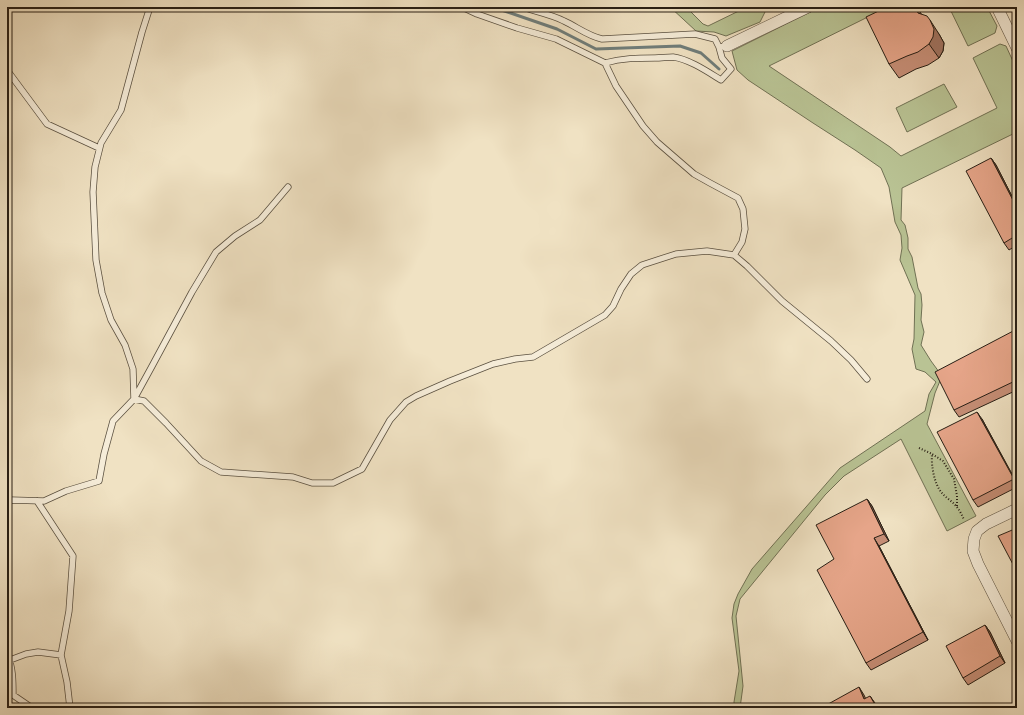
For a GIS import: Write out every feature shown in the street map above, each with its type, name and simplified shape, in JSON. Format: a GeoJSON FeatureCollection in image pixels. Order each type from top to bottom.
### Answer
{"type":"FeatureCollection","features":[{"type":"Feature","properties":{"kind":"street"},"geometry":{"type":"LineString","coordinates":[[723,47],[808,7]]}},
{"type":"Feature","properties":{"kind":"street"},"geometry":{"type":"LineString","coordinates":[[997,7],[1017,48]]}},
{"type":"Feature","properties":{"kind":"street"},"geometry":{"type":"LineString","coordinates":[[1017,509],[986,524],[977,531],[974,539],[973,551],[978,564],[1017,641]]}},
{"type":"Feature","properties":{"kind":"lane"},"geometry":{"type":"LineString","coordinates":[[134,398],[133,369],[125,345],[111,320],[102,294],[96,260],[93,192],[95,167],[99,148],[121,110],[150,7]]}},
{"type":"Feature","properties":{"kind":"lane"},"geometry":{"type":"LineString","coordinates":[[462,7],[517,28],[556,39],[605,63],[616,86],[643,126],[657,142],[694,174],[738,198],[743,209],[745,230],[742,242],[734,255]]}},
{"type":"Feature","properties":{"kind":"lane"},"geometry":{"type":"LineString","coordinates":[[522,7],[563,20],[595,37],[617,38],[695,34],[715,39],[723,47],[722,58],[731,69],[721,80],[699,67],[674,57],[634,58],[614,60],[605,63]]}},
{"type":"Feature","properties":{"kind":"lane"},"geometry":{"type":"LineString","coordinates":[[7,70],[47,124],[99,148]]}},
{"type":"Feature","properties":{"kind":"lane"},"geometry":{"type":"LineString","coordinates":[[7,503],[11,500],[44,501],[66,491],[99,481],[104,454],[113,421],[134,398],[192,292],[216,252],[235,236],[260,220],[288,187]]}},
{"type":"Feature","properties":{"kind":"lane"},"geometry":{"type":"LineString","coordinates":[[134,398],[144,401],[201,461],[221,472],[293,477],[312,483],[333,483],[362,469],[390,420],[406,402],[450,381],[493,364],[533,357],[605,315],[613,306],[621,289],[631,274],[642,266],[676,254],[707,251],[734,255],[782,301],[831,341],[851,360],[867,379]]}},
{"type":"Feature","properties":{"kind":"lane"},"geometry":{"type":"LineString","coordinates":[[37,501],[73,556],[69,611],[61,655],[67,682],[70,708]]}},
{"type":"Feature","properties":{"kind":"lane"},"geometry":{"type":"LineString","coordinates":[[10,660],[26,654],[38,652],[61,655]]}},
{"type":"Feature","properties":{"kind":"lane"},"geometry":{"type":"LineString","coordinates":[[7,654],[10,660],[13,675],[14,695],[32,708]]}},
{"type":"Feature","properties":{"kind":"path"},"geometry":{"type":"LineString","coordinates":[[919,448],[944,461],[954,479],[957,506],[964,520]]}},
{"type":"Feature","properties":{"kind":"path"},"geometry":{"type":"LineString","coordinates":[[932,454],[931,461],[934,477],[940,492],[957,506]]}},
{"type":"Feature","properties":{"kind":"green space"},"geometry":{"type":"Polygon","coordinates":[[[670,7],[686,7],[703,24],[708,26],[747,7],[762,7],[765,12],[760,22],[726,36],[714,32],[696,31],[670,7]]]}},
{"type":"Feature","properties":{"kind":"green space"},"geometry":{"type":"Polygon","coordinates":[[[820,7],[888,7],[769,66],[890,147],[901,156],[997,108],[973,58],[1000,44],[1006,46],[1017,70],[1017,132],[902,188],[901,220],[905,225],[908,238],[908,249],[912,257],[918,288],[921,294],[921,320],[924,332],[921,345],[942,376],[935,393],[927,424],[976,516],[947,531],[901,439],[844,476],[825,495],[740,599],[736,616],[743,686],[740,708],[734,708],[739,671],[732,618],[734,604],[738,594],[752,569],[840,468],[925,411],[929,394],[936,382],[925,372],[916,369],[912,349],[914,339],[915,295],[900,260],[902,248],[901,235],[895,222],[889,187],[881,168],[748,80],[737,70],[732,51],[820,7]]]}},
{"type":"Feature","properties":{"kind":"green space"},"geometry":{"type":"Polygon","coordinates":[[[949,7],[987,7],[997,26],[995,33],[968,46],[949,7]]]}},
{"type":"Feature","properties":{"kind":"green space"},"geometry":{"type":"Polygon","coordinates":[[[944,84],[957,107],[907,132],[896,108],[944,84]]]}},
{"type":"Feature","properties":{"kind":"building"},"geometry":{"type":"Polygon","coordinates":[[[887,7],[915,7],[918,13],[927,16],[934,29],[933,37],[929,44],[918,52],[889,64],[866,17],[887,7]]]}},
{"type":"Feature","properties":{"kind":"building"},"geometry":{"type":"Polygon","coordinates":[[[991,158],[1017,208],[1017,235],[1004,243],[966,171],[991,158]]]}},
{"type":"Feature","properties":{"kind":"building"},"geometry":{"type":"Polygon","coordinates":[[[1017,169],[1017,177],[1013,171],[1017,169]]]}},
{"type":"Feature","properties":{"kind":"building"},"geometry":{"type":"Polygon","coordinates":[[[1017,329],[1017,380],[954,410],[935,372],[1017,329]]]}},
{"type":"Feature","properties":{"kind":"building"},"geometry":{"type":"Polygon","coordinates":[[[977,412],[1014,479],[973,500],[937,432],[977,412]]]}},
{"type":"Feature","properties":{"kind":"building"},"geometry":{"type":"Polygon","coordinates":[[[867,499],[884,534],[874,538],[923,632],[866,663],[817,570],[834,559],[816,525],[867,499]]]}},
{"type":"Feature","properties":{"kind":"building"},"geometry":{"type":"Polygon","coordinates":[[[1017,528],[1017,572],[998,536],[1017,528]]]}},
{"type":"Feature","properties":{"kind":"building"},"geometry":{"type":"Polygon","coordinates":[[[985,625],[1000,656],[963,678],[946,646],[985,625]]]}},
{"type":"Feature","properties":{"kind":"building"},"geometry":{"type":"Polygon","coordinates":[[[859,687],[864,699],[870,696],[877,708],[821,708],[859,687]]]}},
{"type":"Feature","properties":{"kind":"waterway"},"geometry":{"type":"LineString","coordinates":[[493,7],[557,29],[596,49],[680,46],[701,53],[719,69]]}}]}
